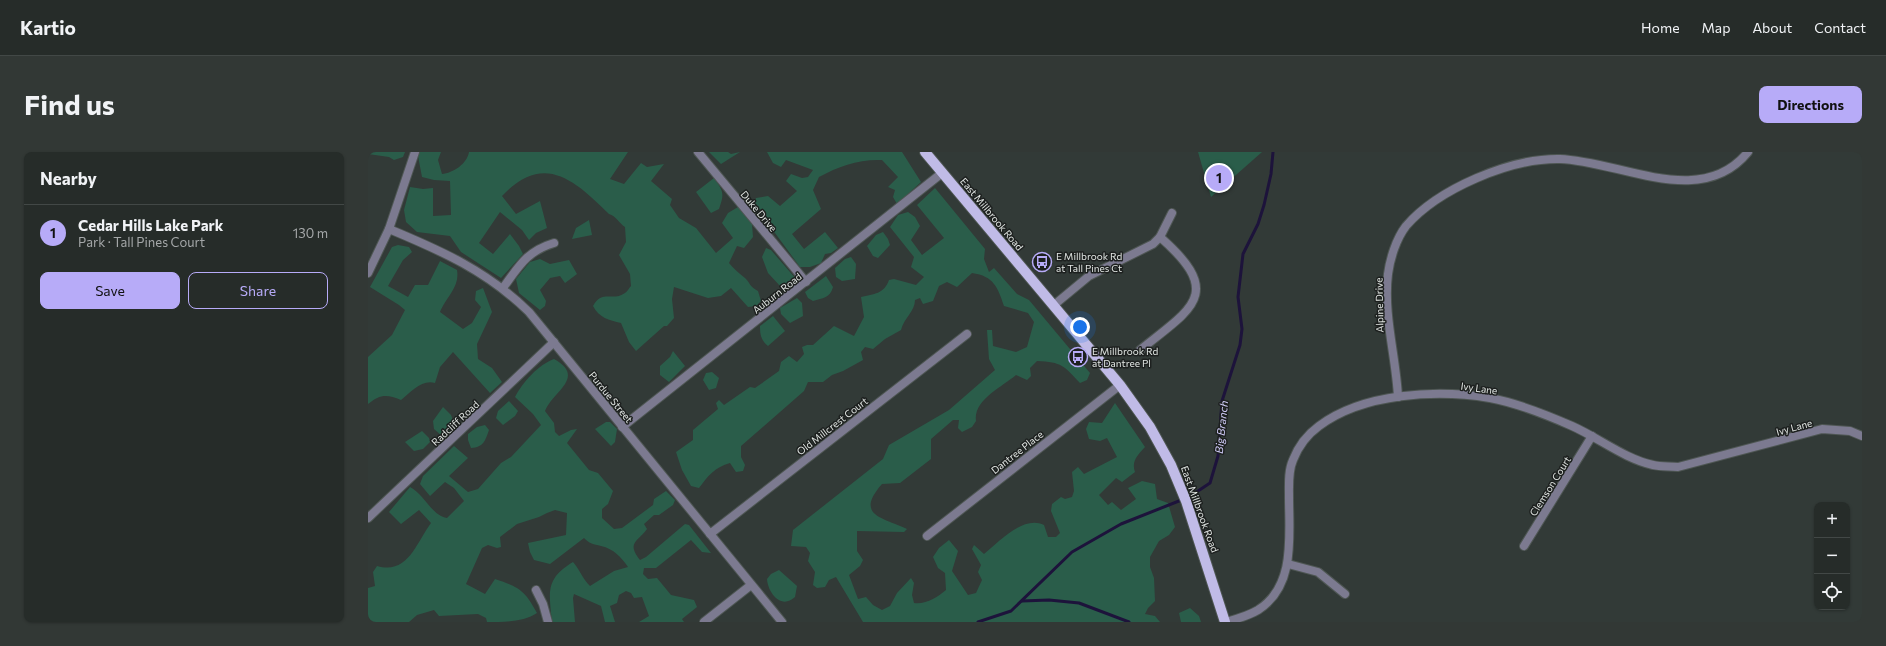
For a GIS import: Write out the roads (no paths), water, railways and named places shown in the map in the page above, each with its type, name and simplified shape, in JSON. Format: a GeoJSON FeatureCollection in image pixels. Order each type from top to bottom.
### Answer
{"type":"FeatureCollection","features":[{"type":"Feature","properties":{"kind":"main road","name":"East Millbrook Road"},"geometry":{"type":"LineString","coordinates":[[925,152],[1120,385],[1150,426],[1171,465],[1193,521],[1225,622]]}},
{"type":"Feature","properties":{"kind":"street"},"geometry":{"type":"LineString","coordinates":[[368,273],[389,229],[415,152]]}},
{"type":"Feature","properties":{"kind":"street","name":"Duke Drive"},"geometry":{"type":"LineString","coordinates":[[698,152],[806,282]]}},
{"type":"Feature","properties":{"kind":"street","name":"Alpine Drive"},"geometry":{"type":"LineString","coordinates":[[1398,397],[1389,322],[1388,275],[1392,257],[1405,227],[1438,197],[1457,186],[1481,177],[1544,159],[1560,159],[1590,163],[1681,182],[1704,179],[1721,173],[1732,167],[1748,152]]}},
{"type":"Feature","properties":{"kind":"street","name":"Auburn Road"},"geometry":{"type":"LineString","coordinates":[[622,427],[942,173]]}},
{"type":"Feature","properties":{"kind":"street"},"geometry":{"type":"LineString","coordinates":[[1054,305],[1089,276],[1149,247],[1160,237],[1172,213]]}},
{"type":"Feature","properties":{"kind":"street","name":"Purdue Street"},"geometry":{"type":"LineString","coordinates":[[389,229],[456,259],[503,288],[529,312],[782,622]]}},
{"type":"Feature","properties":{"kind":"street"},"geometry":{"type":"LineString","coordinates":[[1140,350],[1184,313],[1194,302],[1197,290],[1196,280],[1187,266],[1172,248],[1160,237]]}},
{"type":"Feature","properties":{"kind":"street"},"geometry":{"type":"LineString","coordinates":[[503,288],[524,259],[531,252],[540,247],[554,243]]}},
{"type":"Feature","properties":{"kind":"street","name":"Old Millcrest Court"},"geometry":{"type":"LineString","coordinates":[[710,534],[967,334]]}},
{"type":"Feature","properties":{"kind":"street","name":"Radcliff Road"},"geometry":{"type":"LineString","coordinates":[[368,518],[554,342]]}},
{"type":"Feature","properties":{"kind":"street","name":"Dantree Place"},"geometry":{"type":"LineString","coordinates":[[926,536],[1120,385]]}},
{"type":"Feature","properties":{"kind":"street","name":"Ivy Lane"},"geometry":{"type":"LineString","coordinates":[[1225,622],[1256,611],[1264,606],[1283,580],[1288,564],[1290,471],[1297,450],[1311,434],[1330,419],[1361,406],[1398,397],[1446,395],[1492,399],[1551,418],[1592,436],[1634,458],[1653,465],[1678,467],[1822,429],[1850,431],[1862,436]]}},
{"type":"Feature","properties":{"kind":"street","name":"Clemson Court"},"geometry":{"type":"LineString","coordinates":[[1524,546],[1592,436]]}},
{"type":"Feature","properties":{"kind":"street"},"geometry":{"type":"LineString","coordinates":[[1288,564],[1318,572],[1345,594]]}},
{"type":"Feature","properties":{"kind":"street"},"geometry":{"type":"LineString","coordinates":[[704,622],[751,585]]}},
{"type":"Feature","properties":{"kind":"street"},"geometry":{"type":"LineString","coordinates":[[536,590],[544,604],[548,622]]}},
{"type":"Feature","properties":{"kind":"waterway","name":"Big Branch"},"geometry":{"type":"LineString","coordinates":[[978,622],[1011,611],[1072,552],[1121,524],[1189,497],[1210,483],[1218,456],[1222,401],[1240,345],[1242,329],[1238,297],[1243,254],[1258,224],[1264,205],[1271,174],[1273,152]]}},
{"type":"Feature","properties":{"kind":"waterway"},"geometry":{"type":"LineString","coordinates":[[1022,601],[1049,600],[1079,603],[1129,622]]}},
{"type":"Feature","properties":{"kind":"place","name":"Cedar Hills Lake Park"},"geometry":{"type":"Point","coordinates":[1219,178]}},
{"type":"Feature","properties":{"kind":"place","name":"E Millbrook Rd at Tall Pines Ct"},"geometry":{"type":"Point","coordinates":[1042,262]}},
{"type":"Feature","properties":{"kind":"place","name":"E Millbrook Rd at Dantree Pl"},"geometry":{"type":"Point","coordinates":[1078,357]}}]}
